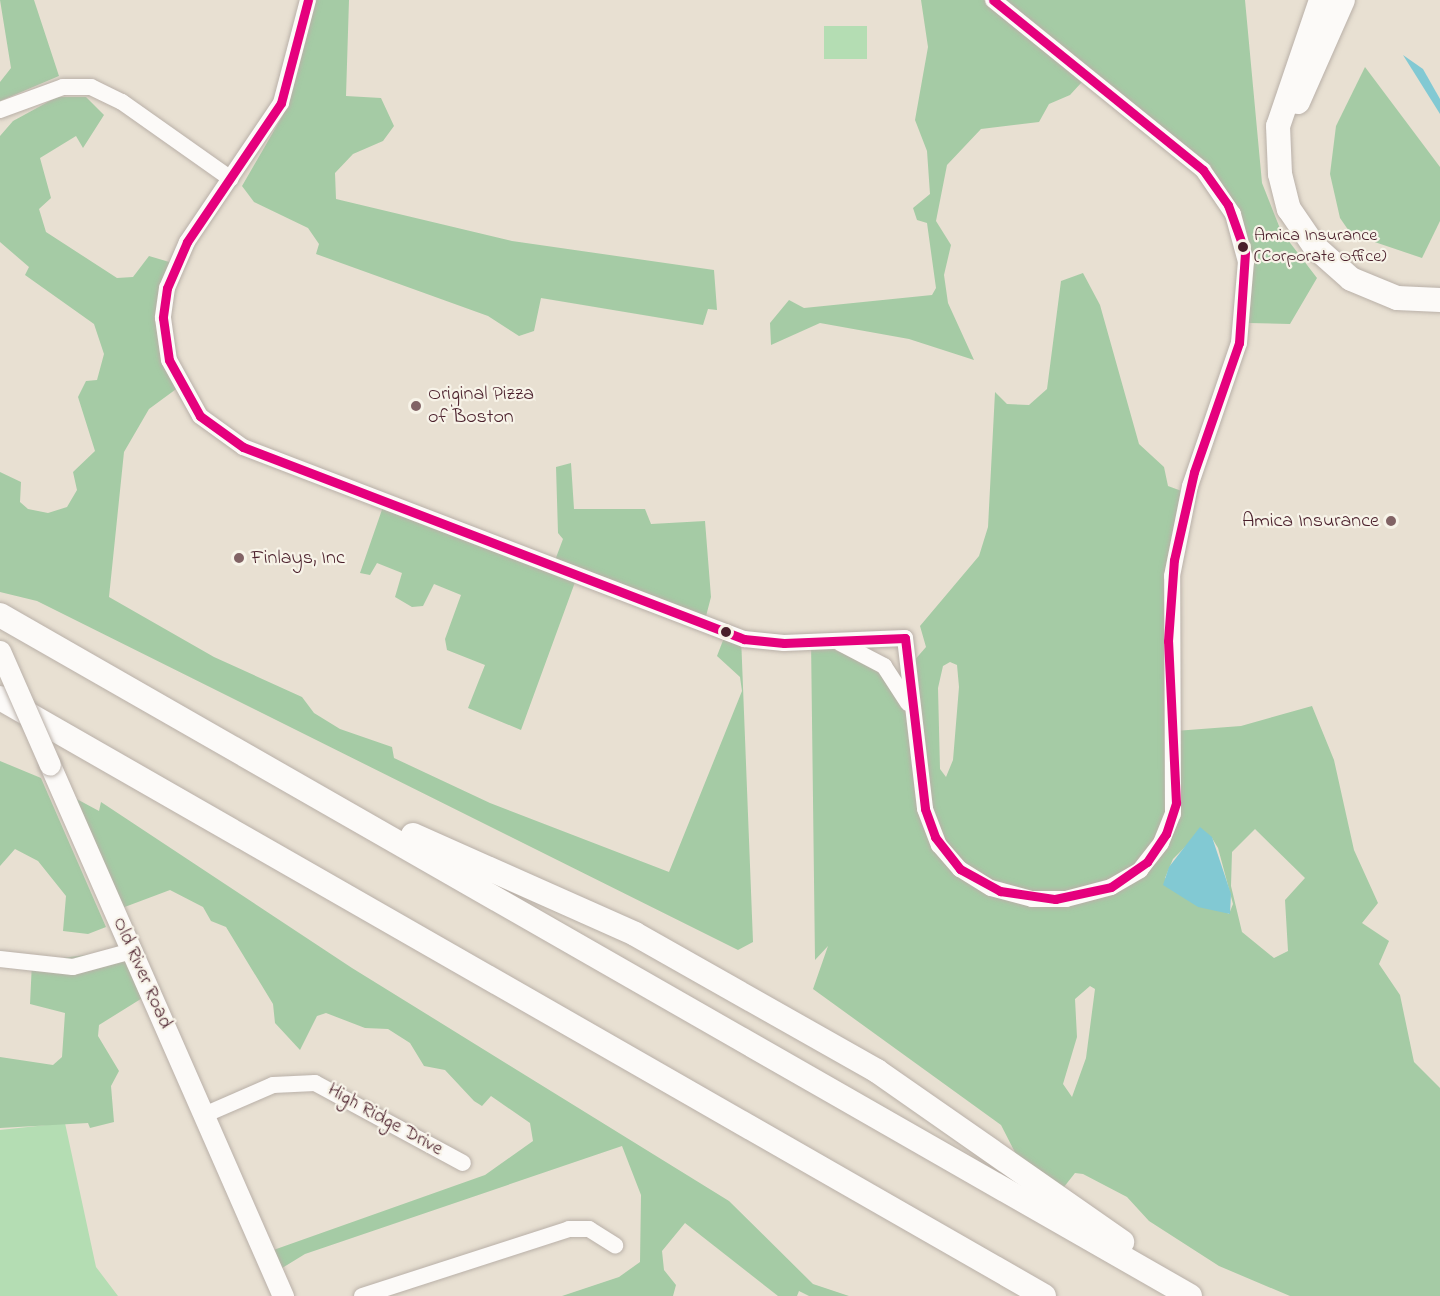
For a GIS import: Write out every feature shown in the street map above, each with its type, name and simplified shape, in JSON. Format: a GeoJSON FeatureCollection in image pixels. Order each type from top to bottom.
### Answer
{"type":"FeatureCollection","features":[{"type":"Feature","properties":{"kind":"highway"},"geometry":{"type":"LineString","coordinates":[[1343,0],[1294,115],[1290,150],[1297,194],[1317,232],[1349,263],[1401,286],[1440,289]]}},
{"type":"Feature","properties":{"kind":"highway"},"geometry":{"type":"LineString","coordinates":[[1319,4],[1278,126],[1280,174],[1289,209],[1315,247],[1351,279],[1397,298],[1440,300]]}},
{"type":"Feature","properties":{"kind":"highway"},"geometry":{"type":"LineString","coordinates":[[0,615],[1190,1296]]}},
{"type":"Feature","properties":{"kind":"highway"},"geometry":{"type":"LineString","coordinates":[[0,698],[1044,1296]]}},
{"type":"Feature","properties":{"kind":"highway"},"geometry":{"type":"LineString","coordinates":[[282,776],[575,904],[667,951],[895,1082],[1200,1296]]}},
{"type":"Feature","properties":{"kind":"main road","name":"Old River Road"},"geometry":{"type":"LineString","coordinates":[[0,651],[283,1296]]}},
{"type":"Feature","properties":{"kind":"street"},"geometry":{"type":"LineString","coordinates":[[309,0],[281,103],[182,252],[164,308],[172,370],[193,407],[213,429],[276,460],[736,636],[767,642],[905,638],[914,719],[931,828],[949,858],[975,880],[1022,897],[1078,897],[1121,883],[1154,853],[1176,803],[1168,641],[1174,560],[1192,479],[1236,354],[1245,302],[1240,232],[1209,176],[993,0]]}},
{"type":"Feature","properties":{"kind":"street"},"geometry":{"type":"LineString","coordinates":[[0,110],[57,88],[91,87],[122,102],[231,179]]}},
{"type":"Feature","properties":{"kind":"street"},"geometry":{"type":"LineString","coordinates":[[833,641],[884,666],[914,719]]}},
{"type":"Feature","properties":{"kind":"street"},"geometry":{"type":"LineString","coordinates":[[0,959],[74,967],[132,951]]}},
{"type":"Feature","properties":{"kind":"street","name":"High Ridge Drive"},"geometry":{"type":"LineString","coordinates":[[204,1115],[273,1085],[315,1083],[463,1163]]}},
{"type":"Feature","properties":{"kind":"street"},"geometry":{"type":"LineString","coordinates":[[362,1296],[568,1229],[589,1229],[615,1245]]}},
{"type":"Feature","properties":{"kind":"green space"},"geometry":{"type":"Polygon","coordinates":[[[0,0],[34,0],[59,76],[0,101],[0,82],[11,68],[0,0]]]}},
{"type":"Feature","properties":{"kind":"green space"},"geometry":{"type":"Polygon","coordinates":[[[310,0],[349,0],[346,96],[381,98],[394,126],[383,141],[353,154],[335,173],[336,199],[512,241],[714,270],[717,310],[708,309],[703,325],[541,298],[534,331],[519,336],[488,316],[316,254],[319,244],[308,228],[254,202],[242,186],[283,115],[310,0]]]}},
{"type":"Feature","properties":{"kind":"green space"},"geometry":{"type":"Polygon","coordinates":[[[921,0],[1245,0],[1262,183],[1281,231],[1317,278],[1290,324],[1249,323],[1250,256],[1235,208],[1092,71],[1070,95],[1049,104],[1039,122],[981,129],[947,165],[936,221],[951,245],[944,275],[948,303],[974,360],[909,339],[820,323],[771,345],[770,323],[789,300],[804,308],[932,295],[936,288],[927,223],[917,220],[913,208],[930,194],[927,151],[915,120],[928,47],[921,0]]]}},
{"type":"Feature","properties":{"kind":"green space"},"geometry":{"type":"Polygon","coordinates":[[[824,26],[867,26],[867,59],[824,59],[824,26]]]}},
{"type":"Feature","properties":{"kind":"green space"},"geometry":{"type":"Polygon","coordinates":[[[1365,67],[1440,167],[1440,221],[1422,258],[1351,234],[1340,218],[1330,174],[1336,126],[1365,67]]]}},
{"type":"Feature","properties":{"kind":"green space"},"geometry":{"type":"Polygon","coordinates":[[[57,97],[86,97],[104,115],[83,148],[76,136],[40,158],[51,198],[39,209],[46,232],[117,278],[133,277],[149,256],[176,264],[166,311],[183,384],[149,409],[124,452],[109,597],[214,657],[302,697],[314,713],[340,729],[392,747],[394,758],[490,803],[669,872],[742,691],[740,677],[717,656],[727,630],[741,636],[753,942],[738,950],[37,601],[0,592],[0,472],[21,482],[20,502],[28,509],[48,513],[67,507],[77,490],[73,472],[95,451],[78,397],[86,381],[97,380],[104,354],[94,324],[25,275],[29,267],[0,242],[0,136],[13,121],[57,97]]]}},
{"type":"Feature","properties":{"kind":"green space"},"geometry":{"type":"Polygon","coordinates":[[[1083,273],[1100,305],[1139,444],[1164,467],[1168,486],[1187,493],[1176,562],[1175,731],[1241,726],[1312,706],[1334,760],[1354,850],[1378,903],[1362,923],[1389,941],[1379,964],[1400,995],[1414,1062],[1440,1088],[1440,1296],[1290,1296],[1219,1266],[1149,1221],[1127,1197],[1083,1174],[1075,1173],[1060,1192],[1022,1166],[1001,1125],[813,989],[828,946],[815,960],[811,640],[900,677],[926,647],[920,626],[979,556],[988,527],[995,392],[1007,404],[1029,405],[1047,389],[1061,281],[1083,273]],[[950,662],[943,666],[938,688],[940,769],[946,777],[953,760],[959,687],[957,665],[950,662]],[[1255,829],[1232,852],[1231,886],[1242,932],[1274,958],[1288,951],[1285,900],[1305,878],[1255,829]],[[1199,833],[1173,859],[1165,878],[1229,914],[1233,904],[1218,848],[1212,838],[1199,833]],[[1090,986],[1075,999],[1077,1037],[1063,1084],[1072,1097],[1086,1058],[1095,989],[1090,986]]]}},
{"type":"Feature","properties":{"kind":"green space"},"geometry":{"type":"Polygon","coordinates":[[[571,463],[574,509],[645,509],[651,524],[705,521],[711,597],[705,620],[578,574],[521,730],[468,708],[485,665],[447,650],[445,639],[461,595],[434,584],[423,606],[412,607],[395,597],[402,573],[377,563],[370,575],[360,573],[385,501],[554,563],[563,539],[558,533],[556,467],[571,463]]]}},
{"type":"Feature","properties":{"kind":"green space"},"geometry":{"type":"Polygon","coordinates":[[[0,761],[41,778],[106,927],[88,934],[63,931],[66,896],[38,861],[15,849],[0,866],[0,761]]]}},
{"type":"Feature","properties":{"kind":"green space"},"geometry":{"type":"Polygon","coordinates":[[[71,796],[99,811],[101,802],[352,968],[729,1201],[813,1284],[849,1296],[809,1296],[799,1291],[797,1296],[778,1296],[685,1223],[662,1251],[664,1270],[676,1285],[673,1296],[562,1296],[619,1277],[640,1262],[641,1195],[622,1146],[305,1254],[274,1273],[265,1253],[485,1175],[533,1141],[530,1123],[491,1096],[482,1106],[474,1101],[445,1070],[424,1066],[410,1043],[388,1029],[365,1028],[326,1013],[317,1016],[300,1050],[275,1023],[273,1004],[226,927],[211,921],[203,907],[170,890],[114,911],[71,796]]]}},
{"type":"Feature","properties":{"kind":"green space"},"geometry":{"type":"Polygon","coordinates":[[[131,949],[152,992],[99,1025],[98,1036],[119,1071],[111,1086],[114,1122],[90,1128],[88,1123],[0,1128],[0,1057],[53,1065],[62,1057],[65,1013],[30,1004],[32,962],[131,949]]]}},
{"type":"Feature","properties":{"kind":"green space"},"geometry":{"type":"Polygon","coordinates":[[[65,1123],[96,1267],[118,1296],[0,1296],[0,1130],[65,1123]]]}},
{"type":"Feature","properties":{"kind":"water"},"geometry":{"type":"Polygon","coordinates":[[[1403,55],[1423,69],[1440,99],[1440,114],[1403,55]]]}},
{"type":"Feature","properties":{"kind":"water"},"geometry":{"type":"Polygon","coordinates":[[[1200,827],[1212,837],[1231,894],[1230,914],[1198,907],[1163,885],[1169,867],[1200,827]]]}},
{"type":"Feature","properties":{"kind":"transit line"},"geometry":{"type":"LineString","coordinates":[[308,0],[281,103],[187,242],[167,288],[163,318],[169,360],[200,416],[243,447],[744,639],[784,643],[905,638]]}},
{"type":"Feature","properties":{"kind":"transit line"},"geometry":{"type":"LineString","coordinates":[[905,638],[925,809],[935,837],[960,869],[1000,891],[1055,899],[1111,887],[1147,862],[1166,834],[1176,803],[1168,641],[1174,560],[1194,472],[1239,343],[1245,252],[1228,205],[1203,170],[993,0]]}},
{"type":"Feature","properties":{"kind":"place","name":"Amica Insurance (Corporate Office)"},"geometry":{"type":"Point","coordinates":[1243,247]}},
{"type":"Feature","properties":{"kind":"place","name":"Original Pizza of Boston"},"geometry":{"type":"Point","coordinates":[416,406]}},
{"type":"Feature","properties":{"kind":"place","name":"Amica Insurance"},"geometry":{"type":"Point","coordinates":[1391,521]}},
{"type":"Feature","properties":{"kind":"place","name":"Finlays, Inc"},"geometry":{"type":"Point","coordinates":[239,558]}}]}
